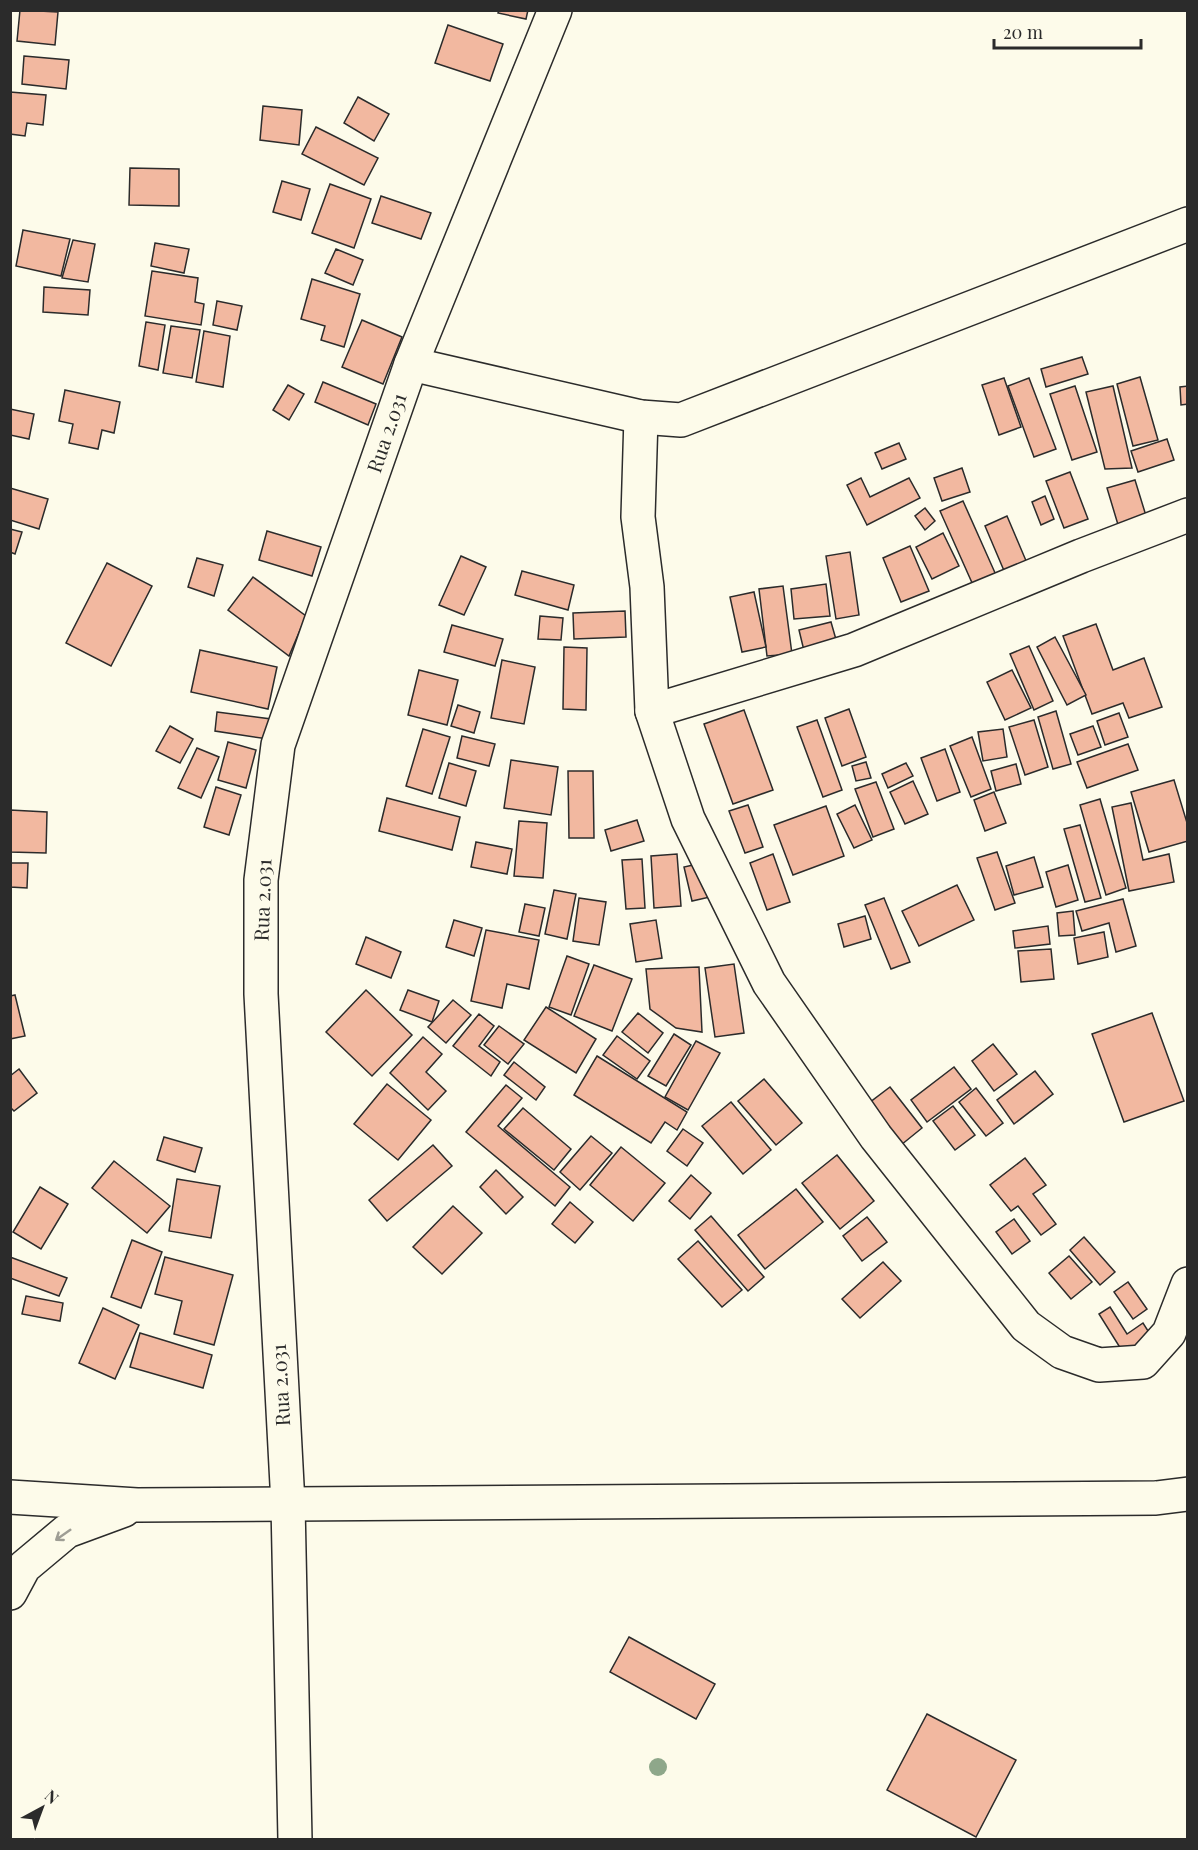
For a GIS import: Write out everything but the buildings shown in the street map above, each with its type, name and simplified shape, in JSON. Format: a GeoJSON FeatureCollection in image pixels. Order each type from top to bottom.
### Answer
{"type":"FeatureCollection","features":[{"type":"Feature","properties":{"kind":"main road","name":"Rua 2.031"},"geometry":{"type":"LineString","coordinates":[[295,1839],[288,1504],[261,994],[261,880],[278,745],[411,364],[555,10]]}},
{"type":"Feature","properties":{"kind":"main road"},"geometry":{"type":"LineString","coordinates":[[411,364],[641,417],[681,420],[1188,224]]}},
{"type":"Feature","properties":{"kind":"main road"},"geometry":{"type":"LineString","coordinates":[[641,417],[638,518],[647,587],[652,711],[688,819],[769,983],[876,1137],[1026,1326],[1062,1352],[1099,1365],[1143,1362],[1169,1333],[1188,1284]]}},
{"type":"Feature","properties":{"kind":"main road"},"geometry":{"type":"LineString","coordinates":[[652,711],[854,650],[1188,515]]}},
{"type":"Feature","properties":{"kind":"main road"},"geometry":{"type":"LineString","coordinates":[[10,1497],[137,1505],[1156,1498],[1188,1494]]}},
{"type":"Feature","properties":{"kind":"main road"},"geometry":{"type":"LineString","coordinates":[[1156,1498],[1188,1503]]}},
{"type":"Feature","properties":{"kind":"main road"},"geometry":{"type":"LineString","coordinates":[[10,1593],[24,1567],[67,1531],[137,1505]]}}]}
